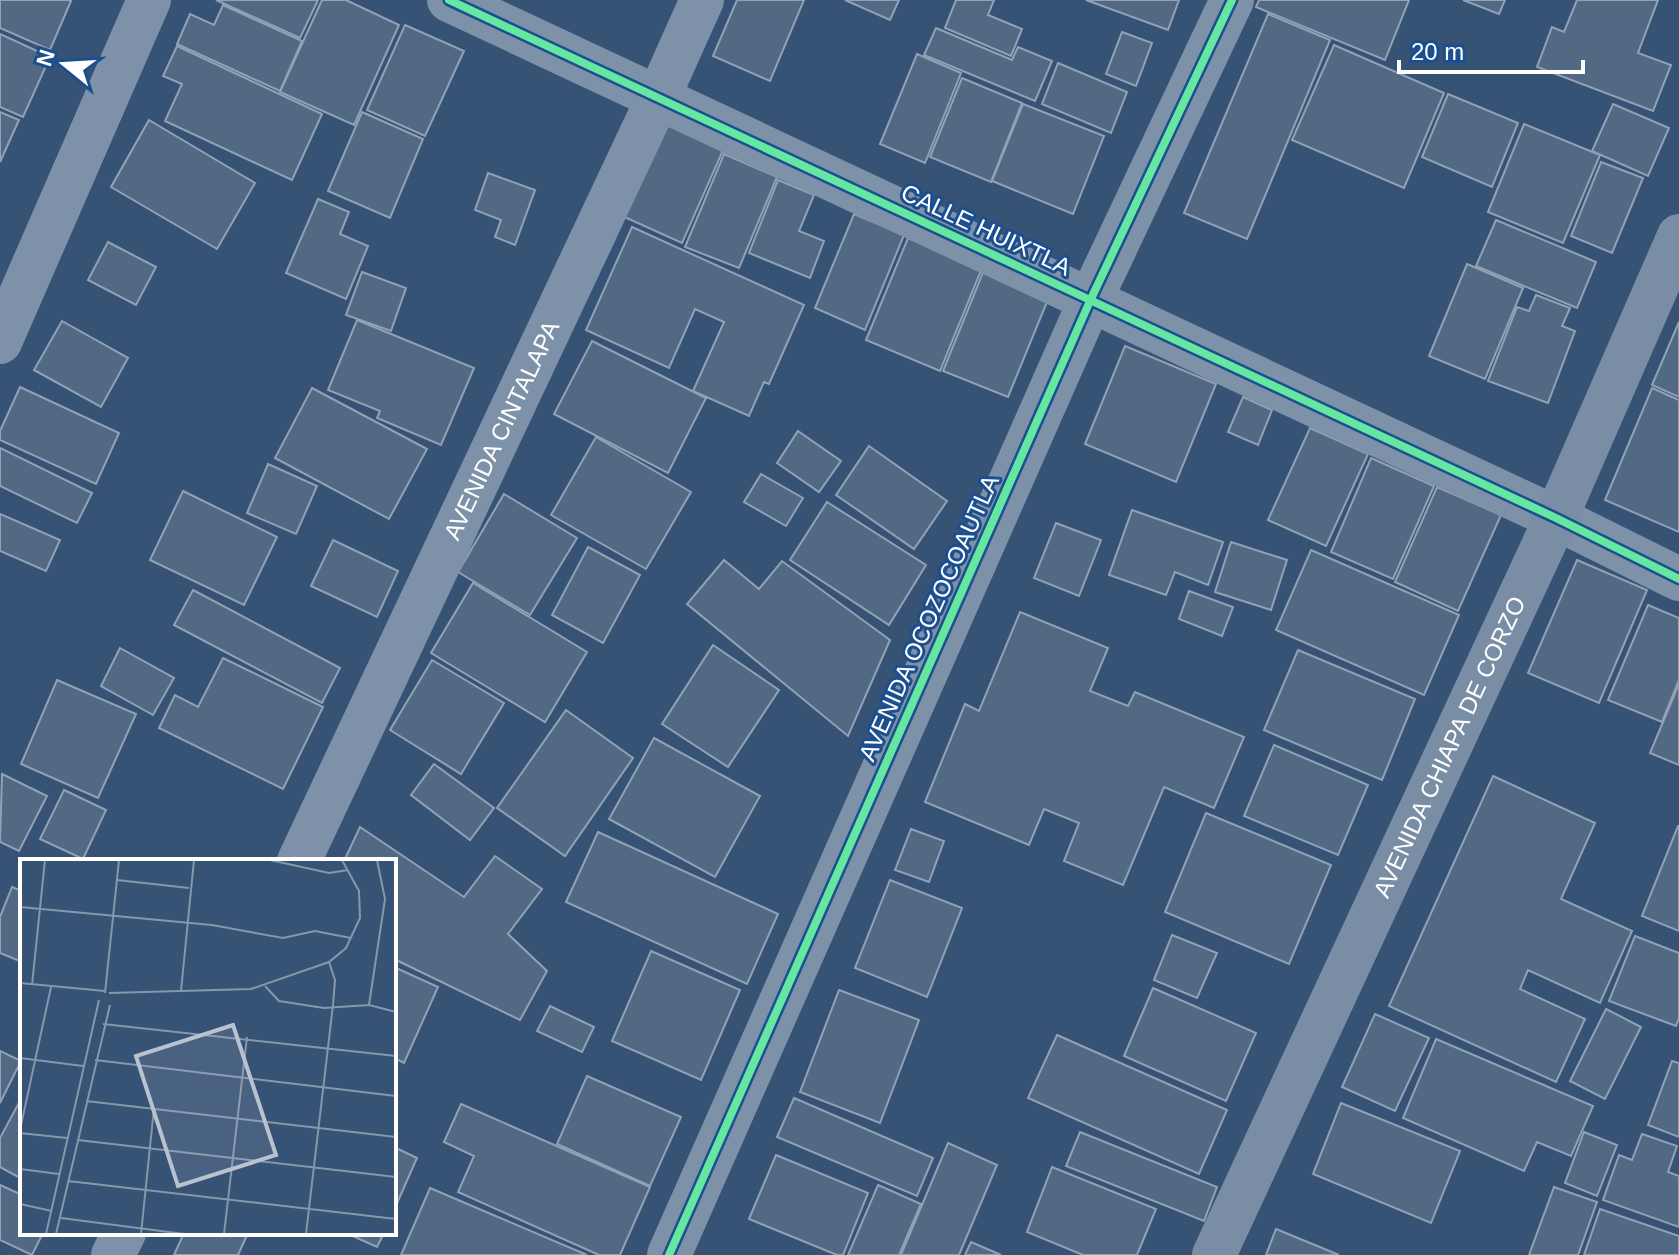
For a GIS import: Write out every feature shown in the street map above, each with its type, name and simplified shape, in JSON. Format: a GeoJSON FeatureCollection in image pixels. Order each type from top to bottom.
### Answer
{"type":"FeatureCollection","features":[{"type":"Feature","properties":{"kind":"street"},"geometry":{"type":"LineString","coordinates":[[0,342],[149,0]]}},
{"type":"Feature","properties":{"kind":"street","name":"CALLE HUIXTLA"},"geometry":{"type":"LineString","coordinates":[[449,0],[1556,518],[1679,579]]}},
{"type":"Feature","properties":{"kind":"street","name":"AVENIDA CINTALAPA"},"geometry":{"type":"LineString","coordinates":[[300,859],[702,0]]}},
{"type":"Feature","properties":{"kind":"street","name":"AVENIDA OCOZOCOAUTLA"},"geometry":{"type":"LineString","coordinates":[[678,1252],[1090,301],[1232,0]]}},
{"type":"Feature","properties":{"kind":"street","name":"AVENIDA CHIAPA DE CORZO"},"geometry":{"type":"LineString","coordinates":[[1214,1255],[1556,518],[1679,236]]}},
{"type":"Feature","properties":{"kind":"street"},"geometry":{"type":"LineString","coordinates":[[113,1255],[123,1235]]}},
{"type":"Feature","properties":{"kind":"building"},"geometry":{"type":"Polygon","coordinates":[[[0,0],[71,1],[50,50],[0,28],[0,0]]]}},
{"type":"Feature","properties":{"kind":"building"},"geometry":{"type":"Polygon","coordinates":[[[216,0],[318,0],[300,38],[216,0]]]}},
{"type":"Feature","properties":{"kind":"building"},"geometry":{"type":"Polygon","coordinates":[[[322,0],[346,0],[399,25],[354,125],[280,92],[322,0]]]}},
{"type":"Feature","properties":{"kind":"building"},"geometry":{"type":"Polygon","coordinates":[[[737,0],[804,0],[770,81],[713,56],[737,0]]]}},
{"type":"Feature","properties":{"kind":"building"},"geometry":{"type":"Polygon","coordinates":[[[845,0],[899,0],[890,20],[845,0]]]}},
{"type":"Feature","properties":{"kind":"building"},"geometry":{"type":"Polygon","coordinates":[[[956,0],[994,0],[988,15],[1022,29],[1011,56],[945,28],[956,0]]]}},
{"type":"Feature","properties":{"kind":"building"},"geometry":{"type":"Polygon","coordinates":[[[1086,0],[1179,0],[1168,30],[1086,0]]]}},
{"type":"Feature","properties":{"kind":"building"},"geometry":{"type":"Polygon","coordinates":[[[1259,0],[1409,0],[1385,60],[1256,7],[1259,0]]]}},
{"type":"Feature","properties":{"kind":"building"},"geometry":{"type":"Polygon","coordinates":[[[1463,0],[1505,0],[1499,14],[1463,0]]]}},
{"type":"Feature","properties":{"kind":"building"},"geometry":{"type":"Polygon","coordinates":[[[1577,0],[1658,0],[1638,53],[1671,65],[1653,111],[1537,67],[1552,27],[1564,32],[1577,0]]]}},
{"type":"Feature","properties":{"kind":"building"},"geometry":{"type":"Polygon","coordinates":[[[223,5],[302,41],[280,91],[177,44],[190,14],[214,25],[223,5]]]}},
{"type":"Feature","properties":{"kind":"building"},"geometry":{"type":"Polygon","coordinates":[[[1268,14],[1330,40],[1247,239],[1184,213],[1268,14]]]}},
{"type":"Feature","properties":{"kind":"building"},"geometry":{"type":"Polygon","coordinates":[[[405,25],[464,51],[425,136],[367,110],[405,25]]]}},
{"type":"Feature","properties":{"kind":"building"},"geometry":{"type":"Polygon","coordinates":[[[936,28],[1012,60],[1018,47],[1052,61],[1035,101],[924,55],[936,28]]]}},
{"type":"Feature","properties":{"kind":"building"},"geometry":{"type":"Polygon","coordinates":[[[1122,32],[1152,43],[1136,86],[1106,74],[1122,32]]]}},
{"type":"Feature","properties":{"kind":"building"},"geometry":{"type":"Polygon","coordinates":[[[0,34],[50,57],[23,117],[0,107],[0,34]]]}},
{"type":"Feature","properties":{"kind":"building"},"geometry":{"type":"Polygon","coordinates":[[[1334,45],[1444,93],[1404,188],[1292,140],[1334,45]]]}},
{"type":"Feature","properties":{"kind":"building"},"geometry":{"type":"Polygon","coordinates":[[[177,46],[322,114],[292,180],[165,121],[182,84],[163,76],[177,46]]]}},
{"type":"Feature","properties":{"kind":"building"},"geometry":{"type":"Polygon","coordinates":[[[917,54],[961,73],[925,163],[880,144],[917,54]]]}},
{"type":"Feature","properties":{"kind":"building"},"geometry":{"type":"Polygon","coordinates":[[[1058,63],[1127,92],[1111,133],[1042,104],[1058,63]]]}},
{"type":"Feature","properties":{"kind":"building"},"geometry":{"type":"Polygon","coordinates":[[[962,78],[1022,103],[991,182],[930,157],[962,78]]]}},
{"type":"Feature","properties":{"kind":"building"},"geometry":{"type":"Polygon","coordinates":[[[1448,94],[1518,123],[1492,187],[1422,157],[1448,94]]]}},
{"type":"Feature","properties":{"kind":"building"},"geometry":{"type":"Polygon","coordinates":[[[1023,104],[1104,136],[1073,214],[992,181],[1023,104]]]}},
{"type":"Feature","properties":{"kind":"building"},"geometry":{"type":"Polygon","coordinates":[[[1613,104],[1669,128],[1648,176],[1592,151],[1613,104]]]}},
{"type":"Feature","properties":{"kind":"building"},"geometry":{"type":"Polygon","coordinates":[[[0,112],[19,120],[0,162],[0,112]]]}},
{"type":"Feature","properties":{"kind":"building"},"geometry":{"type":"Polygon","coordinates":[[[362,112],[423,139],[390,218],[328,191],[362,112]]]}},
{"type":"Feature","properties":{"kind":"building"},"geometry":{"type":"Polygon","coordinates":[[[149,120],[255,183],[217,249],[111,187],[149,120]]]}},
{"type":"Feature","properties":{"kind":"building"},"geometry":{"type":"Polygon","coordinates":[[[662,121],[724,148],[682,243],[620,215],[662,121]]]}},
{"type":"Feature","properties":{"kind":"building"},"geometry":{"type":"Polygon","coordinates":[[[1524,124],[1600,155],[1563,243],[1488,212],[1524,124]]]}},
{"type":"Feature","properties":{"kind":"building"},"geometry":{"type":"Polygon","coordinates":[[[724,154],[777,177],[739,268],[685,247],[724,154]]]}},
{"type":"Feature","properties":{"kind":"building"},"geometry":{"type":"Polygon","coordinates":[[[1601,162],[1643,178],[1612,253],[1571,236],[1601,162]]]}},
{"type":"Feature","properties":{"kind":"building"},"geometry":{"type":"Polygon","coordinates":[[[488,173],[535,190],[515,245],[495,237],[501,220],[475,210],[488,173]]]}},
{"type":"Feature","properties":{"kind":"building"},"geometry":{"type":"Polygon","coordinates":[[[778,180],[814,195],[799,231],[824,241],[810,278],[749,253],[778,180]]]}},
{"type":"Feature","properties":{"kind":"building"},"geometry":{"type":"Polygon","coordinates":[[[318,199],[349,212],[340,234],[368,246],[346,299],[286,273],[318,199]]]}},
{"type":"Feature","properties":{"kind":"building"},"geometry":{"type":"Polygon","coordinates":[[[854,214],[904,235],[865,330],[815,308],[854,214]]]}},
{"type":"Feature","properties":{"kind":"building"},"geometry":{"type":"Polygon","coordinates":[[[1496,220],[1596,262],[1577,308],[1476,266],[1496,220]]]}},
{"type":"Feature","properties":{"kind":"building"},"geometry":{"type":"Polygon","coordinates":[[[632,227],[804,305],[769,384],[764,382],[749,416],[693,391],[724,322],[695,309],[669,368],[586,330],[632,227]]]}},
{"type":"Feature","properties":{"kind":"building"},"geometry":{"type":"Polygon","coordinates":[[[908,238],[982,268],[940,371],[866,340],[908,238]]]}},
{"type":"Feature","properties":{"kind":"building"},"geometry":{"type":"Polygon","coordinates":[[[108,242],[156,267],[136,305],[88,280],[108,242]]]}},
{"type":"Feature","properties":{"kind":"building"},"geometry":{"type":"Polygon","coordinates":[[[1467,264],[1523,288],[1485,379],[1429,356],[1467,264]]]}},
{"type":"Feature","properties":{"kind":"building"},"geometry":{"type":"Polygon","coordinates":[[[984,270],[1049,297],[1008,397],[943,371],[984,270]]]}},
{"type":"Feature","properties":{"kind":"building"},"geometry":{"type":"Polygon","coordinates":[[[362,272],[406,288],[391,331],[346,315],[362,272]]]}},
{"type":"Feature","properties":{"kind":"building"},"geometry":{"type":"Polygon","coordinates":[[[1536,295],[1570,308],[1562,326],[1575,331],[1548,403],[1488,381],[1517,307],[1529,311],[1536,295]]]}},
{"type":"Feature","properties":{"kind":"building"},"geometry":{"type":"Polygon","coordinates":[[[357,320],[474,368],[441,445],[377,418],[380,411],[328,390],[357,320]]]}},
{"type":"Feature","properties":{"kind":"building"},"geometry":{"type":"Polygon","coordinates":[[[62,321],[128,358],[101,407],[34,370],[62,321]]]}},
{"type":"Feature","properties":{"kind":"building"},"geometry":{"type":"Polygon","coordinates":[[[1679,322],[1679,397],[1652,385],[1679,322]]]}},
{"type":"Feature","properties":{"kind":"building"},"geometry":{"type":"Polygon","coordinates":[[[592,341],[706,398],[668,473],[554,414],[592,341]]]}},
{"type":"Feature","properties":{"kind":"building"},"geometry":{"type":"Polygon","coordinates":[[[1125,346],[1216,384],[1176,482],[1085,444],[1125,346]]]}},
{"type":"Feature","properties":{"kind":"building"},"geometry":{"type":"Polygon","coordinates":[[[20,387],[119,433],[96,484],[0,440],[0,431],[20,387]]]}},
{"type":"Feature","properties":{"kind":"building"},"geometry":{"type":"Polygon","coordinates":[[[312,388],[427,449],[389,519],[275,458],[312,388]]]}},
{"type":"Feature","properties":{"kind":"building"},"geometry":{"type":"Polygon","coordinates":[[[1652,388],[1679,400],[1679,532],[1605,500],[1652,388]]]}},
{"type":"Feature","properties":{"kind":"building"},"geometry":{"type":"Polygon","coordinates":[[[1243,397],[1272,410],[1258,445],[1228,432],[1243,397]]]}},
{"type":"Feature","properties":{"kind":"building"},"geometry":{"type":"Polygon","coordinates":[[[1310,428],[1368,454],[1326,546],[1268,520],[1310,428]]]}},
{"type":"Feature","properties":{"kind":"building"},"geometry":{"type":"Polygon","coordinates":[[[798,431],[841,461],[819,492],[777,463],[798,431]]]}},
{"type":"Feature","properties":{"kind":"building"},"geometry":{"type":"Polygon","coordinates":[[[596,437],[691,492],[646,569],[551,515],[596,437]]]}},
{"type":"Feature","properties":{"kind":"building"},"geometry":{"type":"Polygon","coordinates":[[[869,446],[947,501],[914,549],[836,495],[869,446]]]}},
{"type":"Feature","properties":{"kind":"building"},"geometry":{"type":"Polygon","coordinates":[[[0,448],[92,493],[77,523],[0,486],[0,448]]]}},
{"type":"Feature","properties":{"kind":"building"},"geometry":{"type":"Polygon","coordinates":[[[1371,458],[1434,486],[1393,579],[1331,552],[1371,458]]]}},
{"type":"Feature","properties":{"kind":"building"},"geometry":{"type":"Polygon","coordinates":[[[268,464],[317,486],[296,534],[247,513],[268,464]]]}},
{"type":"Feature","properties":{"kind":"building"},"geometry":{"type":"Polygon","coordinates":[[[761,474],[803,498],[786,526],[744,502],[761,474]]]}},
{"type":"Feature","properties":{"kind":"building"},"geometry":{"type":"Polygon","coordinates":[[[1437,487],[1501,515],[1458,611],[1395,582],[1437,487]]]}},
{"type":"Feature","properties":{"kind":"building"},"geometry":{"type":"Polygon","coordinates":[[[183,491],[277,537],[244,605],[150,560],[183,491]]]}},
{"type":"Feature","properties":{"kind":"building"},"geometry":{"type":"Polygon","coordinates":[[[504,494],[577,538],[530,615],[458,572],[504,494]]]}},
{"type":"Feature","properties":{"kind":"building"},"geometry":{"type":"Polygon","coordinates":[[[827,502],[926,565],[889,625],[790,560],[827,502]]]}},
{"type":"Feature","properties":{"kind":"building"},"geometry":{"type":"Polygon","coordinates":[[[1132,510],[1223,542],[1208,585],[1175,572],[1166,595],[1109,575],[1132,510]]]}},
{"type":"Feature","properties":{"kind":"building"},"geometry":{"type":"Polygon","coordinates":[[[0,514],[60,540],[46,571],[0,551],[0,514]]]}},
{"type":"Feature","properties":{"kind":"building"},"geometry":{"type":"Polygon","coordinates":[[[1056,523],[1101,540],[1079,596],[1034,578],[1056,523]]]}},
{"type":"Feature","properties":{"kind":"building"},"geometry":{"type":"Polygon","coordinates":[[[333,540],[398,571],[377,617],[311,586],[333,540]]]}},
{"type":"Feature","properties":{"kind":"building"},"geometry":{"type":"Polygon","coordinates":[[[1231,542],[1287,560],[1271,610],[1215,592],[1231,542]]]}},
{"type":"Feature","properties":{"kind":"building"},"geometry":{"type":"Polygon","coordinates":[[[588,547],[640,575],[603,643],[552,615],[588,547]]]}},
{"type":"Feature","properties":{"kind":"building"},"geometry":{"type":"Polygon","coordinates":[[[1311,550],[1459,615],[1424,695],[1276,630],[1311,550]]]}},
{"type":"Feature","properties":{"kind":"building"},"geometry":{"type":"Polygon","coordinates":[[[724,560],[759,589],[782,561],[890,640],[848,736],[687,604],[724,560]]]}},
{"type":"Feature","properties":{"kind":"building"},"geometry":{"type":"Polygon","coordinates":[[[1577,560],[1647,590],[1599,703],[1528,673],[1577,560]]]}},
{"type":"Feature","properties":{"kind":"building"},"geometry":{"type":"Polygon","coordinates":[[[473,583],[587,652],[545,722],[431,653],[473,583]]]}},
{"type":"Feature","properties":{"kind":"building"},"geometry":{"type":"Polygon","coordinates":[[[193,590],[340,668],[322,703],[174,625],[193,590]]]}},
{"type":"Feature","properties":{"kind":"building"},"geometry":{"type":"Polygon","coordinates":[[[1189,591],[1233,607],[1222,636],[1179,619],[1189,591]]]}},
{"type":"Feature","properties":{"kind":"building"},"geometry":{"type":"Polygon","coordinates":[[[1648,605],[1679,618],[1679,680],[1662,722],[1608,700],[1648,605]]]}},
{"type":"Feature","properties":{"kind":"building"},"geometry":{"type":"Polygon","coordinates":[[[1020,612],[1108,648],[1090,691],[1128,706],[1135,692],[1244,737],[1214,808],[1164,787],[1123,885],[1064,861],[1079,823],[1044,809],[1029,845],[925,802],[965,704],[979,711],[1020,612]]]}},
{"type":"Feature","properties":{"kind":"building"},"geometry":{"type":"Polygon","coordinates":[[[713,645],[779,690],[728,767],[662,724],[713,645]]]}},
{"type":"Feature","properties":{"kind":"building"},"geometry":{"type":"Polygon","coordinates":[[[120,648],[174,678],[153,715],[101,686],[120,648]]]}},
{"type":"Feature","properties":{"kind":"building"},"geometry":{"type":"Polygon","coordinates":[[[1298,650],[1415,699],[1382,780],[1264,730],[1298,650]]]}},
{"type":"Feature","properties":{"kind":"building"},"geometry":{"type":"Polygon","coordinates":[[[223,658],[323,707],[283,789],[159,728],[175,695],[198,707],[223,658]]]}},
{"type":"Feature","properties":{"kind":"building"},"geometry":{"type":"Polygon","coordinates":[[[432,660],[504,703],[461,774],[390,730],[432,660]]]}},
{"type":"Feature","properties":{"kind":"building"},"geometry":{"type":"Polygon","coordinates":[[[57,680],[136,714],[98,798],[21,764],[57,680]]]}},
{"type":"Feature","properties":{"kind":"building"},"geometry":{"type":"Polygon","coordinates":[[[1679,684],[1679,765],[1650,753],[1679,684]]]}},
{"type":"Feature","properties":{"kind":"building"},"geometry":{"type":"Polygon","coordinates":[[[566,710],[633,758],[565,856],[497,808],[566,710]]]}},
{"type":"Feature","properties":{"kind":"building"},"geometry":{"type":"Polygon","coordinates":[[[654,738],[760,796],[715,877],[609,819],[654,738]]]}},
{"type":"Feature","properties":{"kind":"building"},"geometry":{"type":"Polygon","coordinates":[[[1274,745],[1368,785],[1338,855],[1244,816],[1274,745]]]}},
{"type":"Feature","properties":{"kind":"building"},"geometry":{"type":"Polygon","coordinates":[[[434,764],[494,808],[470,840],[411,795],[434,764]]]}},
{"type":"Feature","properties":{"kind":"building"},"geometry":{"type":"Polygon","coordinates":[[[2,774],[47,796],[19,851],[0,842],[2,774]]]}},
{"type":"Feature","properties":{"kind":"building"},"geometry":{"type":"Polygon","coordinates":[[[1493,776],[1595,823],[1561,899],[1632,931],[1600,1003],[1528,970],[1520,989],[1585,1019],[1556,1082],[1389,1006],[1493,776]]]}},
{"type":"Feature","properties":{"kind":"building"},"geometry":{"type":"Polygon","coordinates":[[[64,790],[106,810],[83,859],[40,839],[64,790]]]}},
{"type":"Feature","properties":{"kind":"building"},"geometry":{"type":"Polygon","coordinates":[[[1206,813],[1331,865],[1289,964],[1165,912],[1206,813]]]}},
{"type":"Feature","properties":{"kind":"building"},"geometry":{"type":"Polygon","coordinates":[[[1679,826],[1679,931],[1642,916],[1679,826]]]}},
{"type":"Feature","properties":{"kind":"building"},"geometry":{"type":"Polygon","coordinates":[[[360,827],[464,897],[495,856],[542,889],[508,934],[547,971],[520,1020],[396,960],[396,859],[345,859],[360,827]]]}},
{"type":"Feature","properties":{"kind":"building"},"geometry":{"type":"Polygon","coordinates":[[[911,829],[944,841],[929,882],[895,870],[911,829]]]}},
{"type":"Feature","properties":{"kind":"building"},"geometry":{"type":"Polygon","coordinates":[[[598,832],[778,914],[747,984],[566,902],[598,832]]]}},
{"type":"Feature","properties":{"kind":"building"},"geometry":{"type":"Polygon","coordinates":[[[890,880],[962,908],[927,997],[855,968],[890,880]]]}},
{"type":"Feature","properties":{"kind":"building"},"geometry":{"type":"Polygon","coordinates":[[[12,887],[20,890],[20,961],[0,953],[0,917],[12,887]]]}},
{"type":"Feature","properties":{"kind":"building"},"geometry":{"type":"Polygon","coordinates":[[[1172,935],[1217,953],[1197,998],[1154,980],[1172,935]]]}},
{"type":"Feature","properties":{"kind":"building"},"geometry":{"type":"Polygon","coordinates":[[[1635,936],[1679,953],[1679,1018],[1676,1026],[1609,1001],[1635,936]]]}},
{"type":"Feature","properties":{"kind":"building"},"geometry":{"type":"Polygon","coordinates":[[[651,951],[740,990],[701,1080],[612,1041],[651,951]]]}},
{"type":"Feature","properties":{"kind":"building"},"geometry":{"type":"Polygon","coordinates":[[[396,968],[438,987],[404,1063],[396,1059],[396,968]]]}},
{"type":"Feature","properties":{"kind":"building"},"geometry":{"type":"Polygon","coordinates":[[[1153,988],[1256,1033],[1226,1101],[1124,1056],[1153,988]]]}},
{"type":"Feature","properties":{"kind":"building"},"geometry":{"type":"Polygon","coordinates":[[[839,990],[919,1020],[880,1123],[800,1092],[839,990]]]}},
{"type":"Feature","properties":{"kind":"building"},"geometry":{"type":"Polygon","coordinates":[[[550,1006],[594,1027],[582,1052],[537,1031],[550,1006]]]}},
{"type":"Feature","properties":{"kind":"building"},"geometry":{"type":"Polygon","coordinates":[[[1606,1009],[1641,1027],[1605,1099],[1570,1081],[1606,1009]]]}},
{"type":"Feature","properties":{"kind":"building"},"geometry":{"type":"Polygon","coordinates":[[[1375,1014],[1429,1038],[1395,1111],[1342,1087],[1375,1014]]]}},
{"type":"Feature","properties":{"kind":"building"},"geometry":{"type":"Polygon","coordinates":[[[1057,1035],[1227,1110],[1199,1174],[1028,1098],[1057,1035]]]}},
{"type":"Feature","properties":{"kind":"building"},"geometry":{"type":"Polygon","coordinates":[[[1436,1039],[1593,1106],[1571,1156],[1537,1142],[1524,1171],[1403,1118],[1436,1039]]]}},
{"type":"Feature","properties":{"kind":"building"},"geometry":{"type":"Polygon","coordinates":[[[0,1051],[20,1063],[0,1103],[0,1051]]]}},
{"type":"Feature","properties":{"kind":"building"},"geometry":{"type":"Polygon","coordinates":[[[1672,1061],[1679,1063],[1679,1137],[1648,1125],[1672,1061]]]}},
{"type":"Feature","properties":{"kind":"building"},"geometry":{"type":"Polygon","coordinates":[[[587,1076],[681,1117],[650,1186],[557,1144],[587,1076]]]}},
{"type":"Feature","properties":{"kind":"building"},"geometry":{"type":"Polygon","coordinates":[[[794,1098],[933,1158],[917,1196],[777,1137],[794,1098]]]}},
{"type":"Feature","properties":{"kind":"building"},"geometry":{"type":"Polygon","coordinates":[[[20,1101],[20,1178],[0,1167],[0,1138],[20,1101]]]}},
{"type":"Feature","properties":{"kind":"building"},"geometry":{"type":"Polygon","coordinates":[[[1341,1103],[1460,1151],[1431,1223],[1313,1174],[1341,1103]]]}},
{"type":"Feature","properties":{"kind":"building"},"geometry":{"type":"Polygon","coordinates":[[[461,1104],[650,1187],[620,1255],[599,1255],[458,1192],[474,1156],[444,1142],[461,1104]]]}},
{"type":"Feature","properties":{"kind":"building"},"geometry":{"type":"Polygon","coordinates":[[[1080,1132],[1217,1187],[1204,1221],[1066,1166],[1080,1132]]]}},
{"type":"Feature","properties":{"kind":"building"},"geometry":{"type":"Polygon","coordinates":[[[1584,1132],[1617,1145],[1597,1196],[1565,1183],[1584,1132]]]}},
{"type":"Feature","properties":{"kind":"building"},"geometry":{"type":"Polygon","coordinates":[[[1642,1134],[1677,1146],[1668,1172],[1679,1176],[1679,1227],[1603,1200],[1619,1155],[1632,1160],[1642,1134]]]}},
{"type":"Feature","properties":{"kind":"building"},"geometry":{"type":"Polygon","coordinates":[[[948,1143],[997,1165],[959,1255],[901,1255],[948,1143]]]}},
{"type":"Feature","properties":{"kind":"building"},"geometry":{"type":"Polygon","coordinates":[[[396,1148],[417,1158],[396,1205],[396,1148]]]}},
{"type":"Feature","properties":{"kind":"building"},"geometry":{"type":"Polygon","coordinates":[[[776,1155],[868,1193],[843,1255],[749,1219],[776,1155]]]}},
{"type":"Feature","properties":{"kind":"building"},"geometry":{"type":"Polygon","coordinates":[[[1052,1167],[1156,1209],[1137,1255],[1083,1255],[1027,1232],[1052,1167]]]}},
{"type":"Feature","properties":{"kind":"building"},"geometry":{"type":"Polygon","coordinates":[[[0,1185],[20,1194],[20,1235],[42,1235],[32,1255],[0,1240],[0,1185]]]}},
{"type":"Feature","properties":{"kind":"building"},"geometry":{"type":"Polygon","coordinates":[[[878,1185],[921,1204],[899,1255],[848,1255],[878,1185]]]}},
{"type":"Feature","properties":{"kind":"building"},"geometry":{"type":"Polygon","coordinates":[[[1554,1187],[1597,1202],[1578,1255],[1529,1255],[1554,1187]]]}},
{"type":"Feature","properties":{"kind":"building"},"geometry":{"type":"Polygon","coordinates":[[[430,1188],[587,1255],[401,1255],[430,1188]]]}},
{"type":"Feature","properties":{"kind":"building"},"geometry":{"type":"Polygon","coordinates":[[[1600,1209],[1679,1236],[1679,1255],[1584,1255],[1600,1209]]]}},
{"type":"Feature","properties":{"kind":"building"},"geometry":{"type":"Polygon","coordinates":[[[1276,1229],[1339,1255],[1266,1255],[1276,1229]]]}},
{"type":"Feature","properties":{"kind":"building"},"geometry":{"type":"Polygon","coordinates":[[[183,1235],[247,1235],[238,1255],[174,1255],[183,1235]]]}},
{"type":"Feature","properties":{"kind":"building"},"geometry":{"type":"Polygon","coordinates":[[[350,1235],[383,1235],[377,1247],[350,1235]]]}},
{"type":"Feature","properties":{"kind":"building"},"geometry":{"type":"Polygon","coordinates":[[[971,1242],[1001,1255],[965,1255],[971,1242]]]}},
{"type":"Feature","properties":{"kind":"cycle path"},"geometry":{"type":"LineString","coordinates":[[449,0],[1556,518],[1679,579]]}},
{"type":"Feature","properties":{"kind":"cycle path"},"geometry":{"type":"LineString","coordinates":[[669,1255],[1090,301],[1232,0]]}}]}
